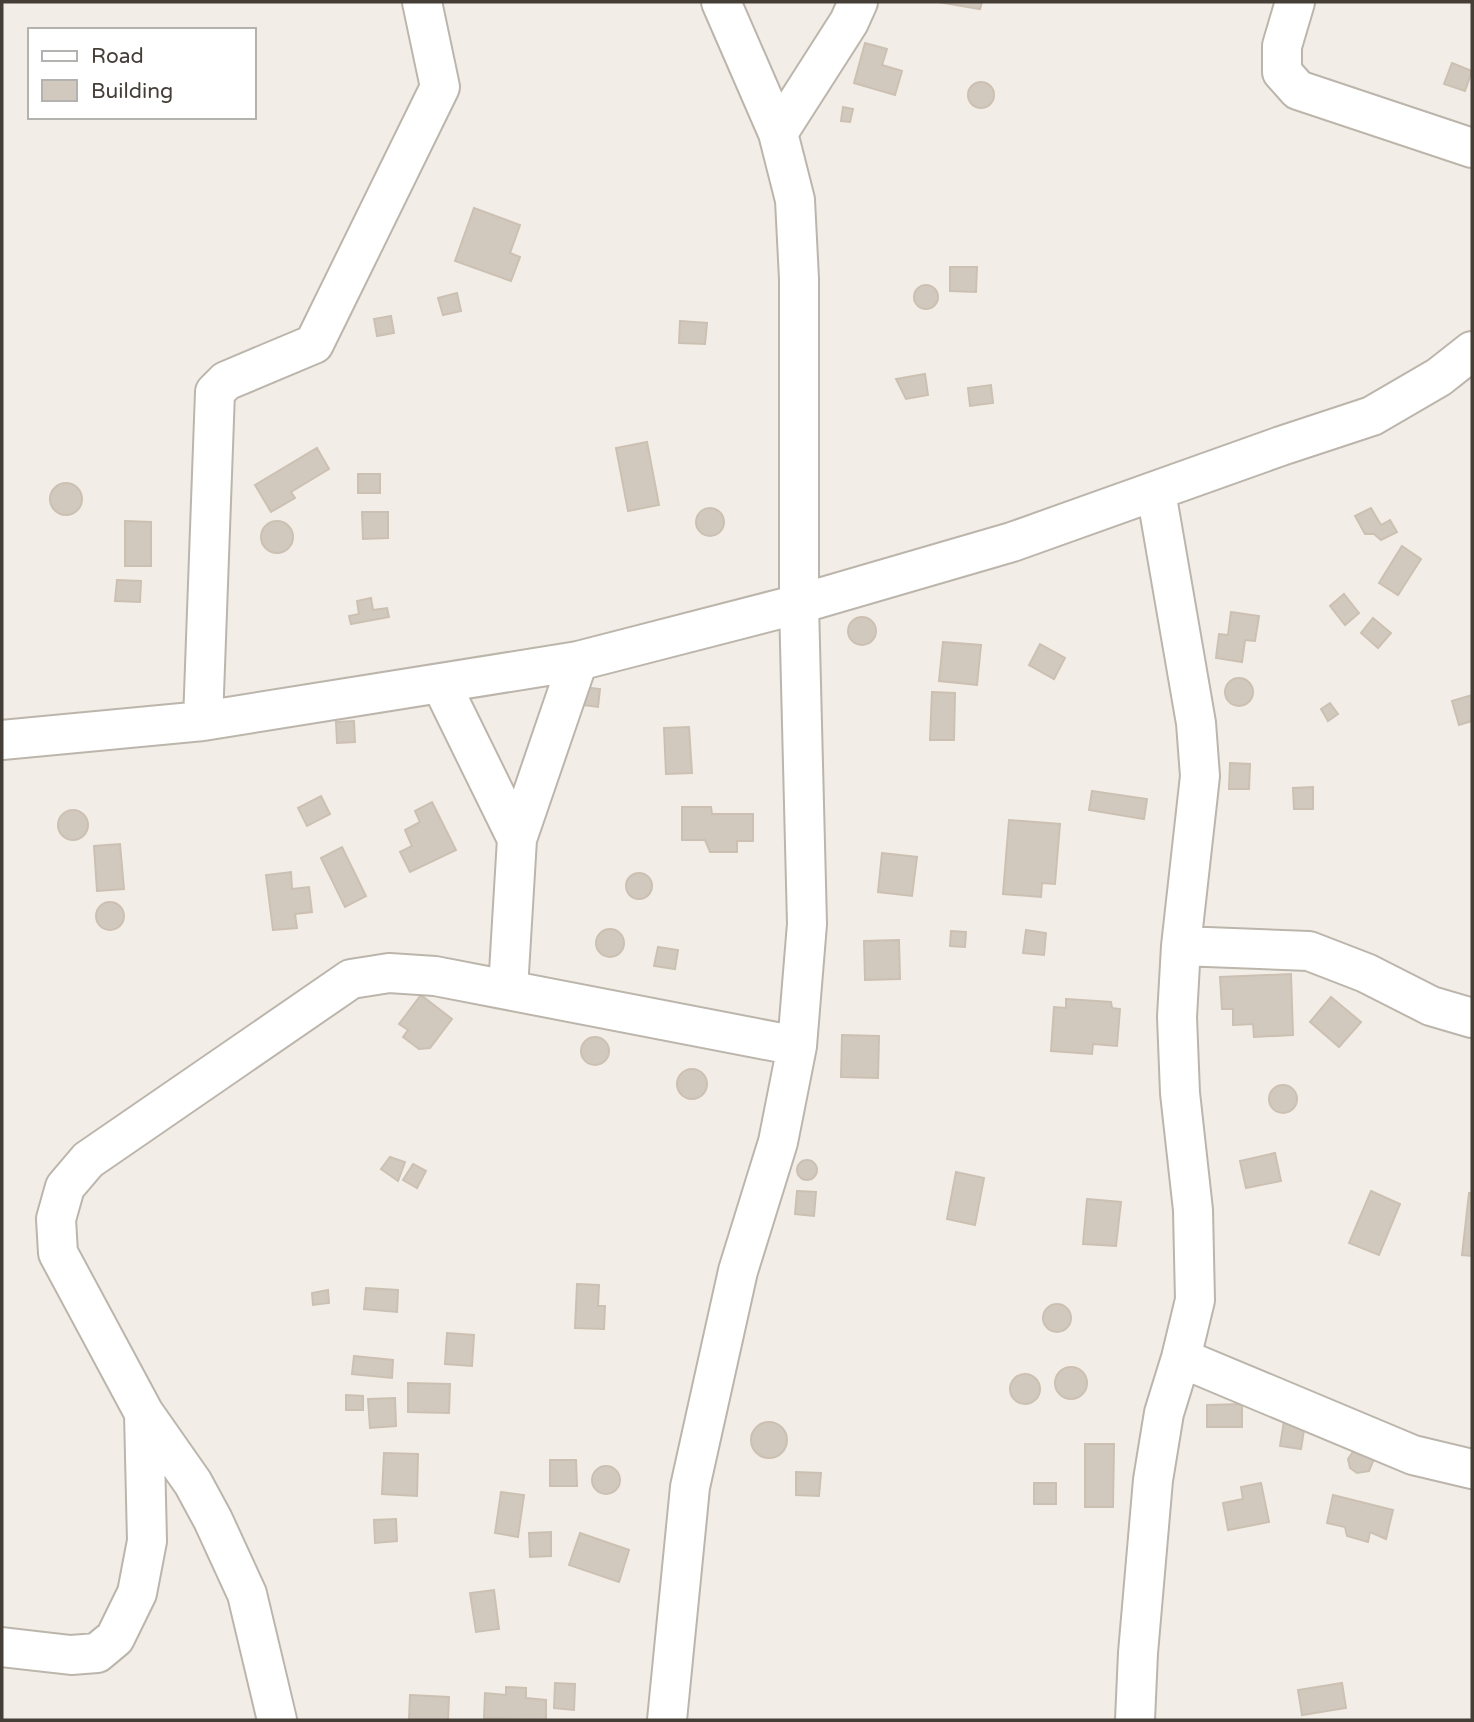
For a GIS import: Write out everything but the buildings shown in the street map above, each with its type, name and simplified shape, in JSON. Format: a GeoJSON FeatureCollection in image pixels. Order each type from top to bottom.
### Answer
{"type":"FeatureCollection","features":[{"type":"Feature","properties":{"kind":"street"},"geometry":{"type":"LineString","coordinates":[[203,720],[215,392],[226,381],[314,344],[440,87],[422,2]]}},
{"type":"Feature","properties":{"kind":"street"},"geometry":{"type":"LineString","coordinates":[[667,1720],[690,1487],[738,1271],[778,1142],[797,1046],[807,924],[799,604],[799,279],[795,200],[778,133],[721,2]]}},
{"type":"Feature","properties":{"kind":"street"},"geometry":{"type":"LineString","coordinates":[[778,133],[849,22],[858,2]]}},
{"type":"Feature","properties":{"kind":"street"},"geometry":{"type":"LineString","coordinates":[[1295,2],[1282,46],[1282,72],[1298,90],[1472,148]]}},
{"type":"Feature","properties":{"kind":"street"},"geometry":{"type":"LineString","coordinates":[[2,740],[203,720],[578,661],[799,604],[1012,542],[1372,416],[1439,377],[1472,351]]}},
{"type":"Feature","properties":{"kind":"street"},"geometry":{"type":"LineString","coordinates":[[1135,1720],[1153,1480],[1164,1413],[1195,1300],[1193,1210],[1180,1093],[1177,1030],[1181,946],[1200,776],[1196,723],[1156,492]]}},
{"type":"Feature","properties":{"kind":"street"},"geometry":{"type":"LineString","coordinates":[[508,989],[517,839],[578,661]]}},
{"type":"Feature","properties":{"kind":"street"},"geometry":{"type":"LineString","coordinates":[[441,684],[517,839]]}},
{"type":"Feature","properties":{"kind":"street"},"geometry":{"type":"LineString","coordinates":[[1181,946],[1309,951],[1366,973],[1431,1006],[1472,1018]]}},
{"type":"Feature","properties":{"kind":"street"},"geometry":{"type":"LineString","coordinates":[[277,1720],[247,1594],[213,1520],[193,1483],[144,1413],[58,1253],[56,1219],[65,1187],[88,1160],[351,979],[389,974],[435,976],[797,1046]]}},
{"type":"Feature","properties":{"kind":"street"},"geometry":{"type":"LineString","coordinates":[[1181,1358],[1413,1455],[1472,1469]]}},
{"type":"Feature","properties":{"kind":"street"},"geometry":{"type":"LineString","coordinates":[[2,1647],[71,1655],[97,1653],[115,1638],[137,1593],[146,1541],[144,1413]]}}]}
